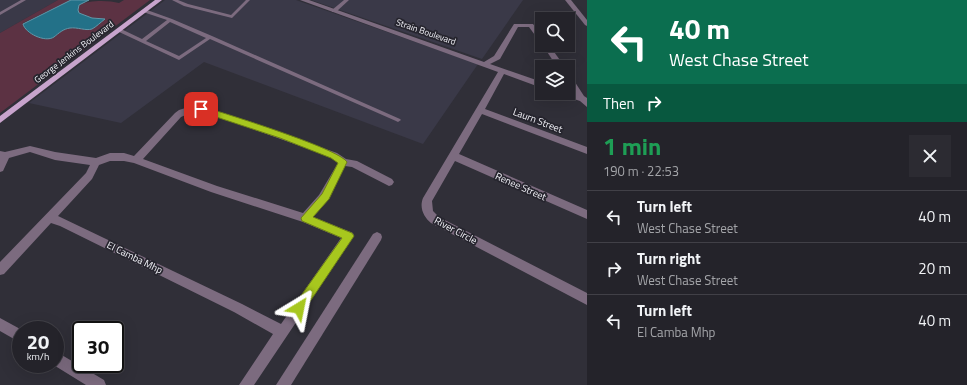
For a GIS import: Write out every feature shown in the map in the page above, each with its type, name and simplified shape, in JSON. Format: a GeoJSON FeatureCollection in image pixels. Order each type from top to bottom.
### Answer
{"type":"FeatureCollection","features":[{"type":"Feature","properties":{"kind":"main road","name":"George Jenkins Boulevard"},"geometry":{"type":"LineString","coordinates":[[0,120],[159,0]]}},
{"type":"Feature","properties":{"kind":"street","name":"Strain Boulevard"},"geometry":{"type":"LineString","coordinates":[[306,0],[535,83]]}},
{"type":"Feature","properties":{"kind":"street"},"geometry":{"type":"LineString","coordinates":[[568,0],[586,20]]}},
{"type":"Feature","properties":{"kind":"street"},"geometry":{"type":"LineString","coordinates":[[485,64],[497,57],[516,25],[531,25],[535,31]]}},
{"type":"Feature","properties":{"kind":"street","name":"River Circle"},"geometry":{"type":"LineString","coordinates":[[502,71],[427,201],[426,208],[430,216],[587,299]]}},
{"type":"Feature","properties":{"kind":"street"},"geometry":{"type":"LineString","coordinates":[[575,87],[585,101]]}},
{"type":"Feature","properties":{"kind":"street"},"geometry":{"type":"LineString","coordinates":[[575,97],[585,101]]}},
{"type":"Feature","properties":{"kind":"street"},"geometry":{"type":"LineString","coordinates":[[136,160],[178,115],[182,112],[195,108],[283,136],[334,156],[343,162],[354,164],[389,182]]}},
{"type":"Feature","properties":{"kind":"street","name":"Laurn Street"},"geometry":{"type":"LineString","coordinates":[[480,110],[587,151]]}},
{"type":"Feature","properties":{"kind":"street"},"geometry":{"type":"LineString","coordinates":[[0,168],[2,155],[22,150],[30,150],[55,156],[96,162],[110,157],[124,157],[214,189],[305,218],[349,236],[246,385]]}},
{"type":"Feature","properties":{"kind":"street","name":"Renee Street"},"geometry":{"type":"LineString","coordinates":[[454,156],[587,215]]}},
{"type":"Feature","properties":{"kind":"street"},"geometry":{"type":"LineString","coordinates":[[0,270],[90,176],[96,162]]}},
{"type":"Feature","properties":{"kind":"street"},"geometry":{"type":"LineString","coordinates":[[305,218],[317,208],[343,162]]}},
{"type":"Feature","properties":{"kind":"street","name":"El Camba Mhp"},"geometry":{"type":"LineString","coordinates":[[50,218],[63,222],[238,308],[282,332]]}},
{"type":"Feature","properties":{"kind":"street"},"geometry":{"type":"LineString","coordinates":[[283,385],[377,237]]}},
{"type":"Feature","properties":{"kind":"street"},"geometry":{"type":"LineString","coordinates":[[0,324],[12,331]]}},
{"type":"Feature","properties":{"kind":"street"},"geometry":{"type":"LineString","coordinates":[[64,364],[99,385]]}},
{"type":"Feature","properties":{"kind":"lane"},"geometry":{"type":"LineString","coordinates":[[0,14],[24,0]]}},
{"type":"Feature","properties":{"kind":"lane"},"geometry":{"type":"LineString","coordinates":[[174,0],[186,5],[232,17],[248,0]]}},
{"type":"Feature","properties":{"kind":"lane"},"geometry":{"type":"LineString","coordinates":[[334,11],[347,0]]}},
{"type":"Feature","properties":{"kind":"lane"},"geometry":{"type":"LineString","coordinates":[[145,10],[398,120]]}},
{"type":"Feature","properties":{"kind":"lane"},"geometry":{"type":"LineString","coordinates":[[142,41],[170,20]]}},
{"type":"Feature","properties":{"kind":"lane"},"geometry":{"type":"LineString","coordinates":[[119,30],[179,58],[210,37]]}},
{"type":"Feature","properties":{"kind":"shaded area"},"geometry":{"type":"Polygon","coordinates":[[[0,0],[58,0],[0,33],[0,0]]]}},
{"type":"Feature","properties":{"kind":"shaded area"},"geometry":{"type":"Polygon","coordinates":[[[58,0],[71,0],[23,23],[29,33],[45,39],[53,38],[62,30],[78,28],[99,18],[92,18],[79,13],[79,5],[83,3],[110,1],[119,3],[124,0],[150,0],[0,113],[0,33],[58,0]]]}},
{"type":"Feature","properties":{"kind":"shaded area"},"geometry":{"type":"Polygon","coordinates":[[[165,0],[296,0],[478,64],[423,144],[204,62],[121,123],[29,103],[165,0]]]}},
{"type":"Feature","properties":{"kind":"shaded area"},"geometry":{"type":"Polygon","coordinates":[[[311,0],[523,0],[482,59],[311,0]]]}},
{"type":"Feature","properties":{"kind":"water"},"geometry":{"type":"Polygon","coordinates":[[[71,0],[89,0],[79,5],[79,13],[92,18],[105,19],[92,29],[87,30],[73,28],[63,30],[50,39],[41,38],[27,31],[23,24],[71,0]]]}},
{"type":"Feature","properties":{"kind":"route"},"geometry":{"type":"LineString","coordinates":[[201,109],[283,136],[334,156],[343,162],[317,208],[305,218],[349,236],[299,308]]}}]}
